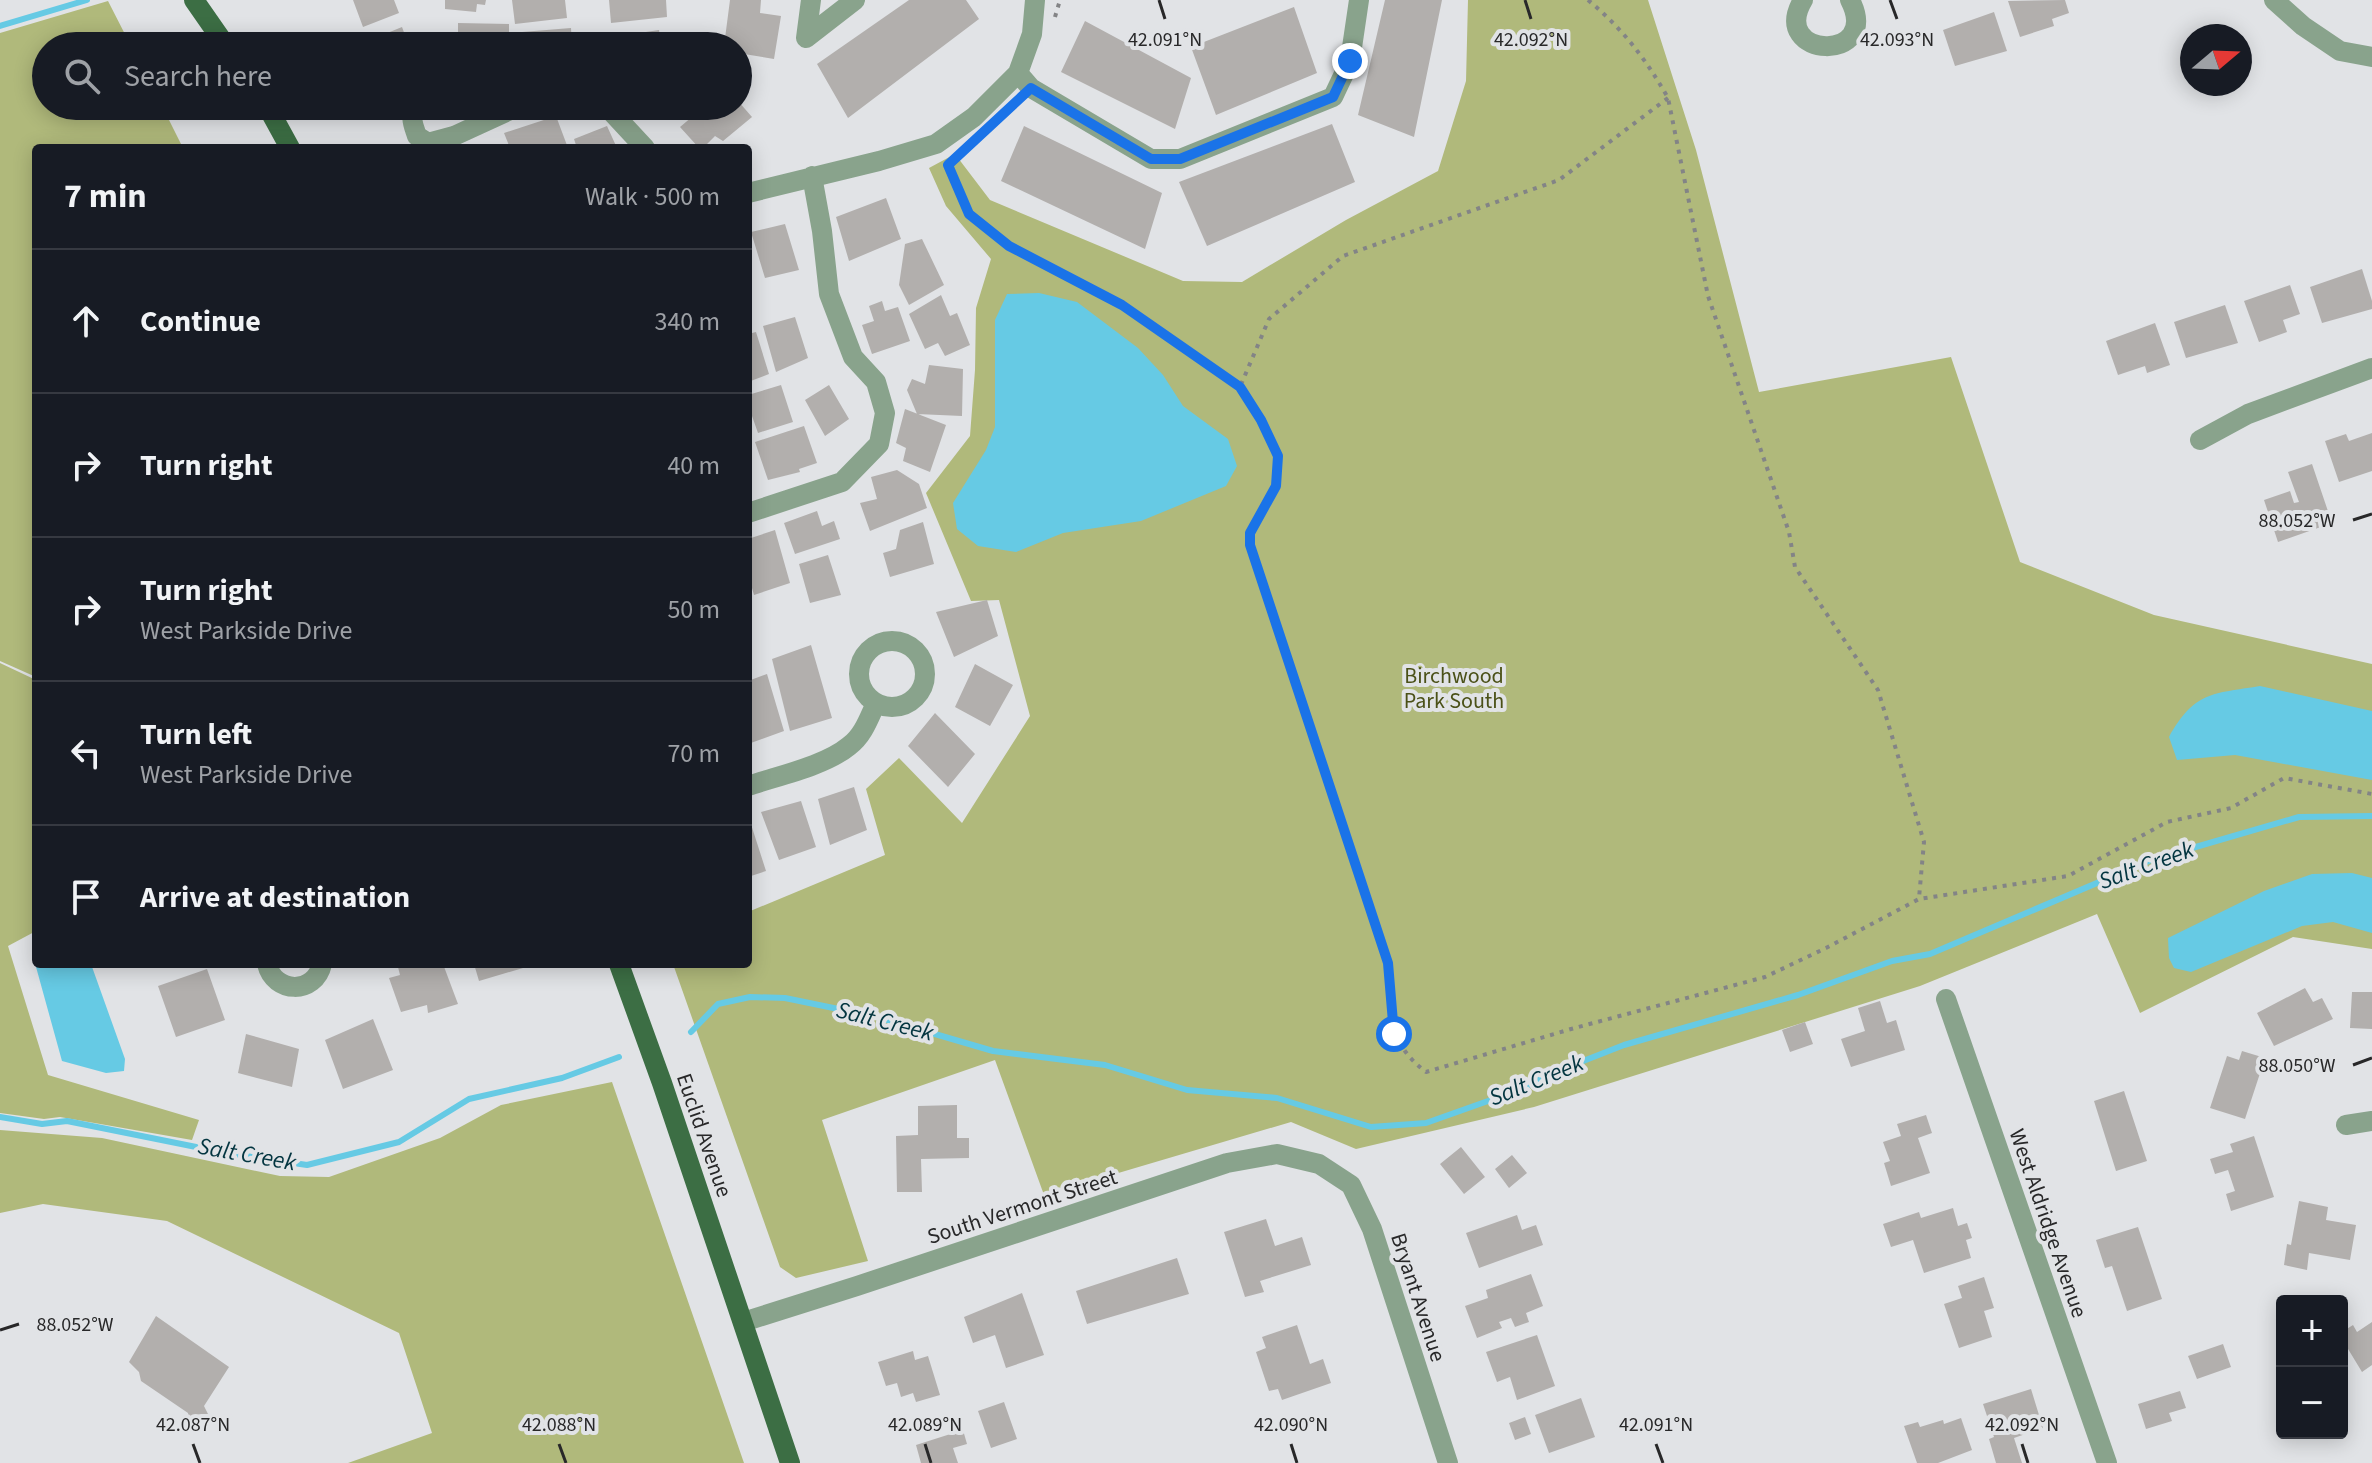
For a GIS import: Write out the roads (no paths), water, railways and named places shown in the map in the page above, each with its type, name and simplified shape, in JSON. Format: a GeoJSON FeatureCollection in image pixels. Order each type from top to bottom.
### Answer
{"type":"FeatureCollection","features":[{"type":"Feature","properties":{"kind":"main road"},"geometry":{"type":"LineString","coordinates":[[194,0],[216,32]]}},
{"type":"Feature","properties":{"kind":"main road"},"geometry":{"type":"LineString","coordinates":[[275,120],[288,144]]}},
{"type":"Feature","properties":{"kind":"main road","name":"Euclid Avenue"},"geometry":{"type":"LineString","coordinates":[[620,968],[790,1463]]}},
{"type":"Feature","properties":{"kind":"street"},"geometry":{"type":"LineString","coordinates":[[811,0],[806,38],[855,0]]}},
{"type":"Feature","properties":{"kind":"street"},"geometry":{"type":"LineString","coordinates":[[752,192],[936,144],[974,117],[1018,73],[1032,34],[1035,0]]}},
{"type":"Feature","properties":{"kind":"street"},"geometry":{"type":"LineString","coordinates":[[1018,73],[1031,88],[1151,159],[1180,159],[1333,97],[1350,61],[1359,0]]}},
{"type":"Feature","properties":{"kind":"street"},"geometry":{"type":"LineString","coordinates":[[1803,0],[1797,13],[1800,33],[1819,47],[1830,48],[1843,43],[1850,36],[1859,4]]}},
{"type":"Feature","properties":{"kind":"street"},"geometry":{"type":"LineString","coordinates":[[2274,0],[2303,26],[2340,51],[2372,57]]}},
{"type":"Feature","properties":{"kind":"street"},"geometry":{"type":"LineString","coordinates":[[412,120],[417,136],[428,143],[454,136],[489,120]]}},
{"type":"Feature","properties":{"kind":"street"},"geometry":{"type":"LineString","coordinates":[[619,120],[641,144]]}},
{"type":"Feature","properties":{"kind":"street"},"geometry":{"type":"LineString","coordinates":[[752,512],[842,482],[879,444],[885,413],[876,382],[853,357],[829,294],[812,176]]}},
{"type":"Feature","properties":{"kind":"street"},"geometry":{"type":"LineString","coordinates":[[2200,440],[2248,414],[2372,368]]}},
{"type":"Feature","properties":{"kind":"street"},"geometry":{"type":"LineString","coordinates":[[752,785],[826,759],[850,746],[866,726],[876,703]]}},
{"type":"Feature","properties":{"kind":"street"},"geometry":{"type":"LineString","coordinates":[[269,968],[280,984],[299,988],[315,979],[320,968]]}},
{"type":"Feature","properties":{"kind":"street","name":"West Aldridge Avenue"},"geometry":{"type":"LineString","coordinates":[[1946,999],[2107,1463]]}},
{"type":"Feature","properties":{"kind":"street"},"geometry":{"type":"LineString","coordinates":[[2346,1125],[2372,1121]]}},
{"type":"Feature","properties":{"kind":"street","name":"South Vermont Street"},"geometry":{"type":"LineString","coordinates":[[743,1322],[1227,1163],[1277,1154],[1319,1164]]}},
{"type":"Feature","properties":{"kind":"street","name":"Bryant Avenue"},"geometry":{"type":"LineString","coordinates":[[1319,1164],[1351,1185],[1372,1229],[1448,1463]]}},
{"type":"Feature","properties":{"kind":"water"},"geometry":{"type":"Polygon","coordinates":[[[1039,293],[1077,302],[1138,348],[1163,375],[1183,406],[1228,439],[1237,466],[1226,486],[1141,521],[1063,533],[1016,552],[978,546],[957,529],[953,503],[986,450],[995,427],[995,320],[1007,294],[1039,293]]]}},
{"type":"Feature","properties":{"kind":"water"},"geometry":{"type":"Polygon","coordinates":[[[2260,686],[2372,711],[2372,780],[2235,755],[2177,760],[2169,737],[2187,711],[2206,697],[2260,686]]]}},
{"type":"Feature","properties":{"kind":"water"},"geometry":{"type":"Polygon","coordinates":[[[2352,873],[2372,878],[2372,933],[2333,922],[2302,926],[2191,972],[2174,968],[2169,958],[2168,938],[2264,891],[2312,874],[2352,873]]]}},
{"type":"Feature","properties":{"kind":"water"},"geometry":{"type":"Polygon","coordinates":[[[36,968],[92,968],[125,1059],[124,1071],[106,1073],[62,1061],[36,968]]]}},
{"type":"Feature","properties":{"kind":"waterway"},"geometry":{"type":"LineString","coordinates":[[0,26],[87,0]]}},
{"type":"Feature","properties":{"kind":"waterway","name":"Salt Creek"},"geometry":{"type":"LineString","coordinates":[[691,1032],[718,1004],[750,997],[785,998],[877,1017],[993,1051],[1105,1065],[1187,1090],[1277,1098],[1371,1127],[1426,1123],[1519,1090],[1550,1074],[1624,1045],[1798,995],[1892,961],[1930,954],[2151,860],[2299,817],[2372,816]]}},
{"type":"Feature","properties":{"kind":"waterway","name":"Salt Creek"},"geometry":{"type":"LineString","coordinates":[[0,1117],[42,1124],[67,1121],[226,1153],[307,1165],[399,1142],[469,1099],[562,1078],[619,1057]]}},
{"type":"Feature","properties":{"kind":"park label","name":"Birchwood Park South"},"geometry":{"type":"Point","coordinates":[1454,688]}}]}
